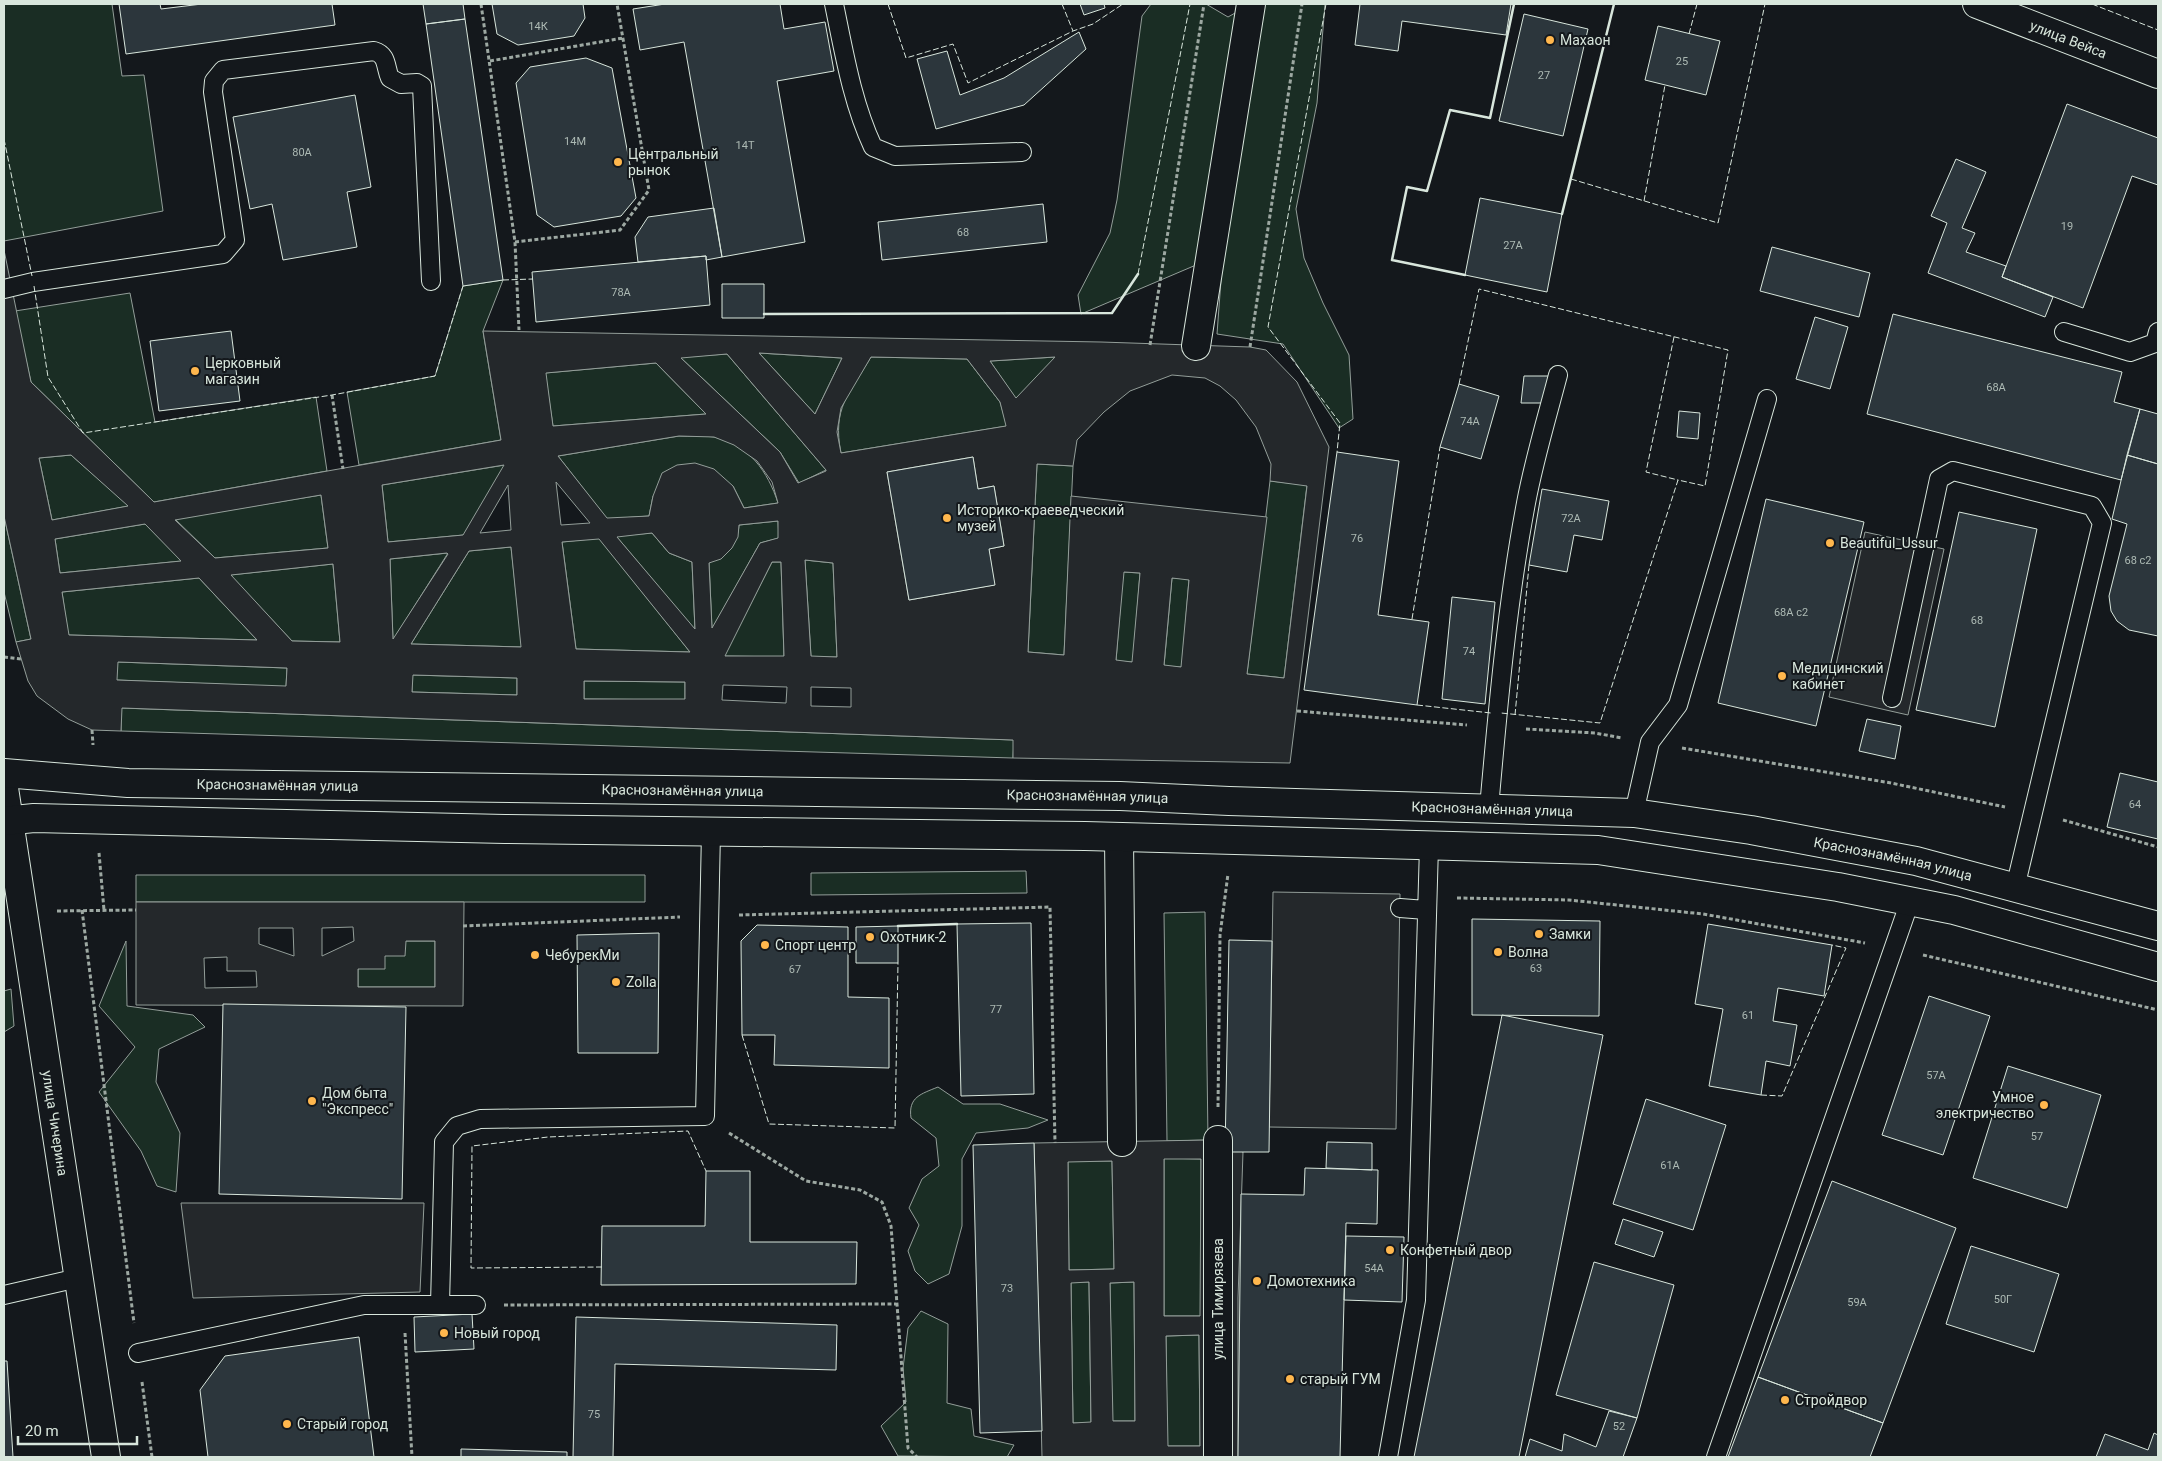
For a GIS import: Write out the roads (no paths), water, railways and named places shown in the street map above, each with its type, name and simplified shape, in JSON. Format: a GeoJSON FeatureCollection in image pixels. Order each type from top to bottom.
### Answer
{"type":"FeatureCollection","features":[{"type":"Feature","properties":{"kind":"main road"},"geometry":{"type":"LineString","coordinates":[[1196,346],[1251,4]]}},
{"type":"Feature","properties":{"kind":"main road","name":"улица Вейса"},"geometry":{"type":"LineString","coordinates":[[1977,4],[2158,74]]}},
{"type":"Feature","properties":{"kind":"main road","name":"Краснознамённая улица"},"geometry":{"type":"LineString","coordinates":[[4,773],[128,783],[1120,796],[1229,802],[1634,813],[1751,830],[1922,863],[2158,926]]}},
{"type":"Feature","properties":{"kind":"main road","name":"улица Чичерина"},"geometry":{"type":"LineString","coordinates":[[4,788],[6,820],[106,1457]]}},
{"type":"Feature","properties":{"kind":"main road"},"geometry":{"type":"LineString","coordinates":[[6,820],[43,818],[711,832],[1119,837],[1598,850],[1838,887],[1954,910],[2158,967]]}},
{"type":"Feature","properties":{"kind":"main road"},"geometry":{"type":"LineString","coordinates":[[1119,837],[1122,1142]]}},
{"type":"Feature","properties":{"kind":"main road"},"geometry":{"type":"LineString","coordinates":[[1910,901],[1922,863]]}},
{"type":"Feature","properties":{"kind":"main road","name":"улица Тимирязева"},"geometry":{"type":"LineString","coordinates":[[1218,1140],[1218,1457]]}},
{"type":"Feature","properties":{"kind":"lane"},"geometry":{"type":"LineString","coordinates":[[834,4],[850,78],[863,125],[873,147],[895,156],[1022,152]]}},
{"type":"Feature","properties":{"kind":"lane"},"geometry":{"type":"LineString","coordinates":[[4,290],[33,282],[223,254],[235,240],[213,92],[214,81],[223,70],[374,51],[380,52],[384,58],[390,78],[401,84],[417,83],[422,86],[431,281]]}},
{"type":"Feature","properties":{"kind":"lane"},"geometry":{"type":"LineString","coordinates":[[2064,332],[2130,352],[2155,343],[2158,332]]}},
{"type":"Feature","properties":{"kind":"lane"},"geometry":{"type":"LineString","coordinates":[[1490,808],[1496,727],[1512,587],[1526,502],[1558,375]]}},
{"type":"Feature","properties":{"kind":"lane"},"geometry":{"type":"LineString","coordinates":[[1634,813],[1650,742],[1678,705],[1767,399]]}},
{"type":"Feature","properties":{"kind":"lane"},"geometry":{"type":"LineString","coordinates":[[1892,698],[1939,479],[1953,471],[2092,506],[2102,523],[2015,888]]}},
{"type":"Feature","properties":{"kind":"lane"},"geometry":{"type":"LineString","coordinates":[[440,1305],[444,1142],[457,1126],[480,1119],[704,1116],[711,832]]}},
{"type":"Feature","properties":{"kind":"lane"},"geometry":{"type":"LineString","coordinates":[[1388,1457],[1416,1300],[1429,846]]}},
{"type":"Feature","properties":{"kind":"lane"},"geometry":{"type":"LineString","coordinates":[[1716,1457],[1910,901]]}},
{"type":"Feature","properties":{"kind":"lane"},"geometry":{"type":"LineString","coordinates":[[1400,908],[1426,904]]}},
{"type":"Feature","properties":{"kind":"lane"},"geometry":{"type":"LineString","coordinates":[[4,1295],[78,1278]]}},
{"type":"Feature","properties":{"kind":"lane"},"geometry":{"type":"LineString","coordinates":[[138,1353],[364,1305],[476,1305]]}},
{"type":"Feature","properties":{"kind":"place","name":"Махаон"},"geometry":{"type":"Point","coordinates":[1550,40]}},
{"type":"Feature","properties":{"kind":"place","name":"Центральный рынок"},"geometry":{"type":"Point","coordinates":[618,162]}},
{"type":"Feature","properties":{"kind":"place","name":"Церковный магазин"},"geometry":{"type":"Point","coordinates":[195,371]}},
{"type":"Feature","properties":{"kind":"place","name":"Историко-краеведческий музей"},"geometry":{"type":"Point","coordinates":[947,518]}},
{"type":"Feature","properties":{"kind":"place","name":"Beautiful_Ussur"},"geometry":{"type":"Point","coordinates":[1830,543]}},
{"type":"Feature","properties":{"kind":"place","name":"Медицинский кабинет"},"geometry":{"type":"Point","coordinates":[1782,676]}},
{"type":"Feature","properties":{"kind":"place","name":"Замки"},"geometry":{"type":"Point","coordinates":[1539,934]}},
{"type":"Feature","properties":{"kind":"place","name":"Охотник-2"},"geometry":{"type":"Point","coordinates":[870,937]}},
{"type":"Feature","properties":{"kind":"place","name":"Спорт центр"},"geometry":{"type":"Point","coordinates":[765,945]}},
{"type":"Feature","properties":{"kind":"place","name":"Волна"},"geometry":{"type":"Point","coordinates":[1498,952]}},
{"type":"Feature","properties":{"kind":"place","name":"ЧебурекМи"},"geometry":{"type":"Point","coordinates":[535,955]}},
{"type":"Feature","properties":{"kind":"place","name":"Zolla"},"geometry":{"type":"Point","coordinates":[616,982]}},
{"type":"Feature","properties":{"kind":"place","name":"Дом быта \"Экспресс\""},"geometry":{"type":"Point","coordinates":[312,1101]}},
{"type":"Feature","properties":{"kind":"place","name":"Умное электричество"},"geometry":{"type":"Point","coordinates":[2044,1105]}},
{"type":"Feature","properties":{"kind":"place","name":"Конфетный двор"},"geometry":{"type":"Point","coordinates":[1390,1250]}},
{"type":"Feature","properties":{"kind":"place","name":"Домотехника"},"geometry":{"type":"Point","coordinates":[1257,1281]}},
{"type":"Feature","properties":{"kind":"place","name":"Новый город"},"geometry":{"type":"Point","coordinates":[444,1333]}},
{"type":"Feature","properties":{"kind":"place","name":"старый ГУМ"},"geometry":{"type":"Point","coordinates":[1290,1379]}},
{"type":"Feature","properties":{"kind":"place","name":"Стройдвор"},"geometry":{"type":"Point","coordinates":[1785,1400]}},
{"type":"Feature","properties":{"kind":"place","name":"Старый город"},"geometry":{"type":"Point","coordinates":[287,1424]}}]}
